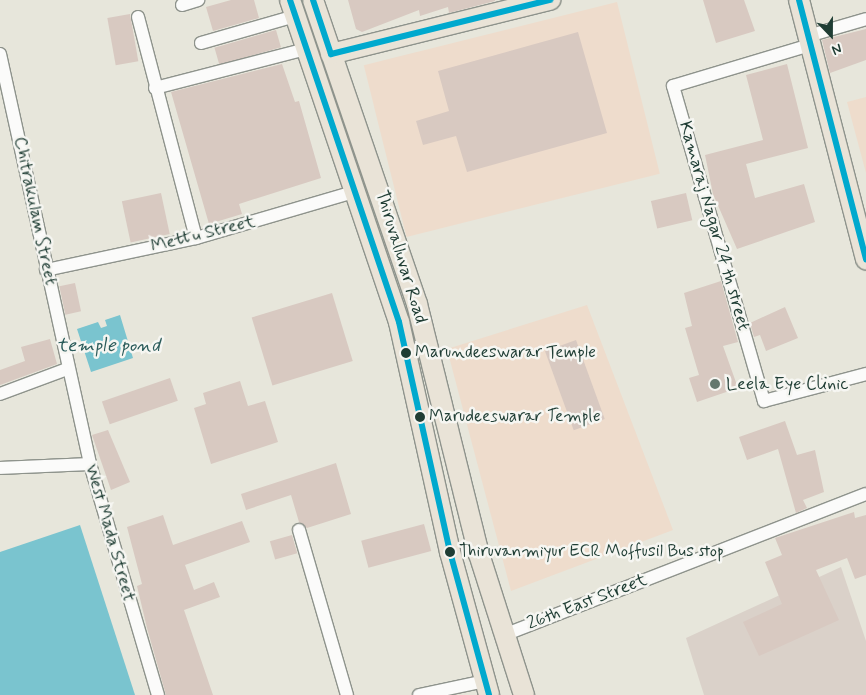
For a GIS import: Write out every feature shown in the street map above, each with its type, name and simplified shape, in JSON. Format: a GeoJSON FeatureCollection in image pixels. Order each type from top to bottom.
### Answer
{"type":"FeatureCollection","features":[{"type":"Feature","properties":{"kind":"main road","name":"Thiruvalluvar Road"},"geometry":{"type":"LineString","coordinates":[[313,0],[331,54],[365,143],[417,304],[479,554],[524,695]]}},
{"type":"Feature","properties":{"kind":"main road"},"geometry":{"type":"LineString","coordinates":[[331,54],[550,0]]}},
{"type":"Feature","properties":{"kind":"main road"},"geometry":{"type":"LineString","coordinates":[[799,0],[866,259]]}},
{"type":"Feature","properties":{"kind":"main road"},"geometry":{"type":"LineString","coordinates":[[292,8],[357,191],[399,322],[450,552],[487,688]]}},
{"type":"Feature","properties":{"kind":"main road"},"geometry":{"type":"LineString","coordinates":[[342,149],[365,143]]}},
{"type":"Feature","properties":{"kind":"street"},"geometry":{"type":"LineString","coordinates":[[182,4],[198,0]]}},
{"type":"Feature","properties":{"kind":"street"},"geometry":{"type":"LineString","coordinates":[[201,43],[292,8]]}},
{"type":"Feature","properties":{"kind":"street"},"geometry":{"type":"LineString","coordinates":[[138,17],[155,88],[196,238]]}},
{"type":"Feature","properties":{"kind":"street"},"geometry":{"type":"LineString","coordinates":[[809,40],[866,19]]}},
{"type":"Feature","properties":{"kind":"street","name":"Kamaraj Nagar 24 th street"},"geometry":{"type":"LineString","coordinates":[[809,40],[673,86],[764,401],[866,374]]}},
{"type":"Feature","properties":{"kind":"street"},"geometry":{"type":"LineString","coordinates":[[155,88],[306,49]]}},
{"type":"Feature","properties":{"kind":"street","name":"Chitrakulam Street"},"geometry":{"type":"LineString","coordinates":[[0,54],[67,369]]}},
{"type":"Feature","properties":{"kind":"street","name":"Mettu Street"},"geometry":{"type":"LineString","coordinates":[[46,270],[196,238],[357,191]]}},
{"type":"Feature","properties":{"kind":"street"},"geometry":{"type":"LineString","coordinates":[[0,394],[67,369]]}},
{"type":"Feature","properties":{"kind":"street","name":"West Mada Street"},"geometry":{"type":"LineString","coordinates":[[67,369],[90,464],[158,695]]}},
{"type":"Feature","properties":{"kind":"street"},"geometry":{"type":"LineString","coordinates":[[0,468],[90,464]]}},
{"type":"Feature","properties":{"kind":"street","name":"26th East Street"},"geometry":{"type":"LineString","coordinates":[[504,635],[866,494]]}},
{"type":"Feature","properties":{"kind":"street"},"geometry":{"type":"LineString","coordinates":[[299,530],[347,695]]}},
{"type":"Feature","properties":{"kind":"street"},"geometry":{"type":"LineString","coordinates":[[419,695],[487,688]]}},
{"type":"Feature","properties":{"kind":"shaded area"},"geometry":{"type":"Polygon","coordinates":[[[617,2],[660,174],[407,237],[364,65],[617,2]]]}},
{"type":"Feature","properties":{"kind":"shaded area"},"geometry":{"type":"Polygon","coordinates":[[[866,97],[866,173],[847,102],[866,97]]]}},
{"type":"Feature","properties":{"kind":"shaded area"},"geometry":{"type":"Polygon","coordinates":[[[587,305],[673,530],[511,591],[447,349],[587,305]]]}},
{"type":"Feature","properties":{"kind":"shaded area"},"geometry":{"type":"Polygon","coordinates":[[[841,567],[866,641],[866,695],[704,695],[686,638],[841,567]]]}},
{"type":"Feature","properties":{"kind":"water","name":"temple pond"},"geometry":{"type":"Polygon","coordinates":[[[120,315],[133,358],[91,372],[77,329],[98,322],[101,328],[107,326],[105,320],[120,315]]]}},
{"type":"Feature","properties":{"kind":"water"},"geometry":{"type":"Polygon","coordinates":[[[80,525],[135,695],[0,695],[0,552],[80,525]]]}},
{"type":"Feature","properties":{"kind":"building"},"geometry":{"type":"Polygon","coordinates":[[[231,0],[254,0],[259,18],[213,31],[206,7],[231,0]]]}},
{"type":"Feature","properties":{"kind":"building"},"geometry":{"type":"Polygon","coordinates":[[[348,0],[495,1],[449,13],[448,7],[420,16],[419,10],[362,32],[356,29],[348,0]]]}},
{"type":"Feature","properties":{"kind":"building"},"geometry":{"type":"Polygon","coordinates":[[[703,0],[744,0],[755,31],[716,43],[703,0]]]}},
{"type":"Feature","properties":{"kind":"building"},"geometry":{"type":"Polygon","coordinates":[[[130,14],[138,61],[116,65],[107,18],[130,14]]]}},
{"type":"Feature","properties":{"kind":"building"},"geometry":{"type":"Polygon","coordinates":[[[866,29],[866,60],[830,73],[822,40],[866,29]]]}},
{"type":"Feature","properties":{"kind":"building"},"geometry":{"type":"Polygon","coordinates":[[[276,30],[281,47],[219,65],[214,48],[276,30]]]}},
{"type":"Feature","properties":{"kind":"building"},"geometry":{"type":"Polygon","coordinates":[[[578,32],[607,133],[467,172],[456,136],[423,145],[416,121],[449,111],[438,71],[578,32]]]}},
{"type":"Feature","properties":{"kind":"building"},"geometry":{"type":"Polygon","coordinates":[[[282,64],[295,102],[299,101],[321,178],[239,204],[242,214],[209,224],[171,92],[282,64]]]}},
{"type":"Feature","properties":{"kind":"building"},"geometry":{"type":"Polygon","coordinates":[[[787,64],[808,148],[746,164],[755,198],[804,184],[815,222],[737,249],[713,194],[705,155],[763,140],[746,75],[787,64]]]}},
{"type":"Feature","properties":{"kind":"building"},"geometry":{"type":"Polygon","coordinates":[[[161,193],[170,234],[131,242],[122,201],[161,193]]]}},
{"type":"Feature","properties":{"kind":"building"},"geometry":{"type":"Polygon","coordinates":[[[686,193],[692,220],[657,228],[651,201],[686,193]]]}},
{"type":"Feature","properties":{"kind":"building"},"geometry":{"type":"Polygon","coordinates":[[[721,281],[738,342],[723,346],[738,388],[697,402],[689,378],[699,375],[685,328],[692,326],[684,293],[721,281]]]}},
{"type":"Feature","properties":{"kind":"building"},"geometry":{"type":"Polygon","coordinates":[[[75,283],[81,311],[65,315],[59,286],[75,283]]]}},
{"type":"Feature","properties":{"kind":"building"},"geometry":{"type":"Polygon","coordinates":[[[332,293],[353,361],[272,385],[252,318],[332,293]]]}},
{"type":"Feature","properties":{"kind":"building"},"geometry":{"type":"Polygon","coordinates":[[[785,307],[798,338],[766,351],[760,335],[754,337],[750,323],[785,307]]]}},
{"type":"Feature","properties":{"kind":"building"},"geometry":{"type":"Polygon","coordinates":[[[50,339],[57,364],[0,385],[0,370],[25,361],[21,347],[50,339]]]}},
{"type":"Feature","properties":{"kind":"building"},"geometry":{"type":"Polygon","coordinates":[[[576,340],[605,419],[574,430],[545,351],[576,340]]]}},
{"type":"Feature","properties":{"kind":"building"},"geometry":{"type":"Polygon","coordinates":[[[170,378],[178,401],[110,424],[102,401],[170,378]]]}},
{"type":"Feature","properties":{"kind":"building"},"geometry":{"type":"Polygon","coordinates":[[[240,381],[248,406],[265,401],[278,442],[211,464],[194,408],[206,404],[203,393],[240,381]]]}},
{"type":"Feature","properties":{"kind":"building"},"geometry":{"type":"Polygon","coordinates":[[[785,421],[797,455],[815,450],[824,492],[803,500],[807,508],[796,513],[778,449],[747,460],[739,437],[785,421]]]}},
{"type":"Feature","properties":{"kind":"building"},"geometry":{"type":"Polygon","coordinates":[[[108,430],[130,482],[111,490],[92,435],[108,430]]]}},
{"type":"Feature","properties":{"kind":"building"},"geometry":{"type":"Polygon","coordinates":[[[336,463],[351,514],[307,528],[299,522],[291,495],[246,510],[241,494],[336,463]]]}},
{"type":"Feature","properties":{"kind":"building"},"geometry":{"type":"Polygon","coordinates":[[[854,512],[855,518],[866,515],[866,575],[855,579],[847,558],[816,570],[839,620],[759,656],[743,622],[782,604],[765,562],[782,555],[775,538],[854,512]]]}},
{"type":"Feature","properties":{"kind":"building"},"geometry":{"type":"Polygon","coordinates":[[[163,515],[173,545],[242,521],[250,542],[185,565],[194,590],[214,582],[220,597],[184,610],[213,695],[166,695],[147,628],[137,586],[142,584],[127,527],[163,515]]]}},
{"type":"Feature","properties":{"kind":"building"},"geometry":{"type":"Polygon","coordinates":[[[424,524],[431,551],[368,568],[361,541],[424,524]]]}},
{"type":"Feature","properties":{"kind":"building"},"geometry":{"type":"Polygon","coordinates":[[[292,535],[297,553],[275,560],[270,541],[292,535]]]}},
{"type":"Feature","properties":{"kind":"transit line"},"geometry":{"type":"LineString","coordinates":[[290,0],[399,322],[450,552],[489,695]]}},
{"type":"Feature","properties":{"kind":"transit line"},"geometry":{"type":"LineString","coordinates":[[313,0],[331,54],[550,0]]}},
{"type":"Feature","properties":{"kind":"transit line"},"geometry":{"type":"LineString","coordinates":[[799,0],[866,259]]}},
{"type":"Feature","properties":{"kind":"place","name":"Marundeeswarar Temple"},"geometry":{"type":"Point","coordinates":[406,353]}},
{"type":"Feature","properties":{"kind":"place","name":"Leela Eye Clinic"},"geometry":{"type":"Point","coordinates":[715,384]}},
{"type":"Feature","properties":{"kind":"place","name":"Marudeeswarar Temple"},"geometry":{"type":"Point","coordinates":[420,417]}},
{"type":"Feature","properties":{"kind":"place","name":"Thiruvanmiyur ECR Moffusil Bus stop"},"geometry":{"type":"Point","coordinates":[450,552]}}]}
